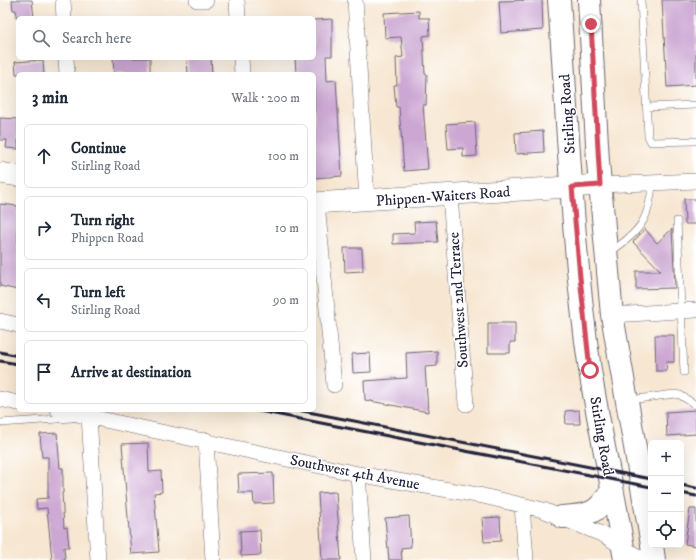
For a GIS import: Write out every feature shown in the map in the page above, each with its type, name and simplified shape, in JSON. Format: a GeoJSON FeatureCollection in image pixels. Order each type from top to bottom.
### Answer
{"type":"FeatureCollection","features":[{"type":"Feature","properties":{"kind":"main road","name":"Stirling Road"},"geometry":{"type":"LineString","coordinates":[[559,0],[572,187],[590,370],[624,553]]}},
{"type":"Feature","properties":{"kind":"main road","name":"Stirling Road"},"geometry":{"type":"LineString","coordinates":[[589,0],[600,185],[612,315],[648,522]]}},
{"type":"Feature","properties":{"kind":"main road"},"geometry":{"type":"LineString","coordinates":[[562,517],[592,513],[598,510],[612,490]]}},
{"type":"Feature","properties":{"kind":"main road"},"geometry":{"type":"LineString","coordinates":[[652,548],[654,560]]}},
{"type":"Feature","properties":{"kind":"street"},"geometry":{"type":"LineString","coordinates":[[62,0],[64,16]]}},
{"type":"Feature","properties":{"kind":"street"},"geometry":{"type":"LineString","coordinates":[[197,0],[206,0]]}},
{"type":"Feature","properties":{"kind":"street"},"geometry":{"type":"LineString","coordinates":[[237,0],[238,16]]}},
{"type":"Feature","properties":{"kind":"street"},"geometry":{"type":"LineString","coordinates":[[355,0],[367,201]]}},
{"type":"Feature","properties":{"kind":"street"},"geometry":{"type":"LineString","coordinates":[[66,60],[67,72]]}},
{"type":"Feature","properties":{"kind":"street"},"geometry":{"type":"LineString","coordinates":[[241,60],[242,72]]}},
{"type":"Feature","properties":{"kind":"street"},"geometry":{"type":"LineString","coordinates":[[0,173],[16,176]]}},
{"type":"Feature","properties":{"kind":"street"},"geometry":{"type":"LineString","coordinates":[[600,185],[696,181]]}},
{"type":"Feature","properties":{"kind":"street","name":"Phippen-Waiters Road"},"geometry":{"type":"LineString","coordinates":[[316,203],[367,201],[600,185]]}},
{"type":"Feature","properties":{"kind":"street","name":"Southwest 2nd Terrace"},"geometry":{"type":"LineString","coordinates":[[450,195],[466,404]]}},
{"type":"Feature","properties":{"kind":"street"},"geometry":{"type":"LineString","coordinates":[[316,213],[334,385]]}},
{"type":"Feature","properties":{"kind":"street"},"geometry":{"type":"LineString","coordinates":[[612,315],[689,310]]}},
{"type":"Feature","properties":{"kind":"street"},"geometry":{"type":"LineString","coordinates":[[0,321],[16,325]]}},
{"type":"Feature","properties":{"kind":"street"},"geometry":{"type":"LineString","coordinates":[[0,399],[16,403]]}},
{"type":"Feature","properties":{"kind":"street","name":"Southwest 4th Avenue"},"geometry":{"type":"LineString","coordinates":[[68,412],[206,440],[358,474],[483,496],[522,505],[562,517],[604,534],[624,553],[643,560]]}},
{"type":"Feature","properties":{"kind":"street"},"geometry":{"type":"LineString","coordinates":[[89,416],[98,560]]}},
{"type":"Feature","properties":{"kind":"street"},"geometry":{"type":"LineString","coordinates":[[206,440],[213,560]]}},
{"type":"Feature","properties":{"kind":"street"},"geometry":{"type":"LineString","coordinates":[[358,474],[364,560]]}},
{"type":"Feature","properties":{"kind":"street"},"geometry":{"type":"LineString","coordinates":[[522,505],[526,560]]}},
{"type":"Feature","properties":{"kind":"lane"},"geometry":{"type":"LineString","coordinates":[[641,0],[648,136],[651,142],[696,141]]}},
{"type":"Feature","properties":{"kind":"lane"},"geometry":{"type":"LineString","coordinates":[[646,107],[696,106]]}},
{"type":"Feature","properties":{"kind":"lane"},"geometry":{"type":"LineString","coordinates":[[606,254],[633,234],[648,214],[651,202],[652,183]]}},
{"type":"Feature","properties":{"kind":"lane"},"geometry":{"type":"LineString","coordinates":[[677,221],[689,310],[684,372]]}},
{"type":"Feature","properties":{"kind":"lane"},"geometry":{"type":"LineString","coordinates":[[626,401],[674,394],[680,395],[696,405]]}},
{"type":"Feature","properties":{"kind":"lane"},"geometry":{"type":"LineString","coordinates":[[0,423],[89,416]]}},
{"type":"Feature","properties":{"kind":"building"},"geometry":{"type":"Polygon","coordinates":[[[12,0],[32,0],[34,16],[17,16],[16,10],[13,10],[12,0]]]}},
{"type":"Feature","properties":{"kind":"building"},"geometry":{"type":"Polygon","coordinates":[[[542,0],[543,30],[501,33],[499,1],[542,0]]]}},
{"type":"Feature","properties":{"kind":"building"},"geometry":{"type":"Polygon","coordinates":[[[662,0],[696,0],[696,85],[667,87],[662,0]]]}},
{"type":"Feature","properties":{"kind":"building"},"geometry":{"type":"Polygon","coordinates":[[[419,11],[419,18],[429,18],[430,35],[423,36],[425,74],[427,74],[426,105],[423,105],[428,169],[404,171],[399,107],[396,107],[394,85],[397,85],[396,58],[403,57],[401,37],[385,38],[384,13],[419,11]]]}},
{"type":"Feature","properties":{"kind":"building"},"geometry":{"type":"Polygon","coordinates":[[[332,19],[332,56],[326,56],[327,81],[336,80],[342,176],[316,178],[316,72],[296,72],[295,60],[316,60],[316,20],[332,19]]]}},
{"type":"Feature","properties":{"kind":"building"},"geometry":{"type":"Polygon","coordinates":[[[43,60],[44,72],[16,72],[16,74],[15,62],[43,60]]]}},
{"type":"Feature","properties":{"kind":"building"},"geometry":{"type":"Polygon","coordinates":[[[113,60],[150,60],[150,72],[114,72],[113,60]]]}},
{"type":"Feature","properties":{"kind":"building"},"geometry":{"type":"Polygon","coordinates":[[[187,60],[211,60],[212,72],[188,72],[187,60]]]}},
{"type":"Feature","properties":{"kind":"building"},"geometry":{"type":"Polygon","coordinates":[[[0,118],[16,119],[16,149],[6,148],[7,140],[0,140],[0,118]]]}},
{"type":"Feature","properties":{"kind":"building"},"geometry":{"type":"Polygon","coordinates":[[[475,122],[477,156],[463,157],[463,148],[448,149],[446,124],[475,122]]]}},
{"type":"Feature","properties":{"kind":"building"},"geometry":{"type":"Polygon","coordinates":[[[543,131],[544,152],[516,154],[515,133],[543,131]]]}},
{"type":"Feature","properties":{"kind":"building"},"geometry":{"type":"Polygon","coordinates":[[[684,199],[696,199],[696,224],[685,224],[684,199]]]}},
{"type":"Feature","properties":{"kind":"building"},"geometry":{"type":"Polygon","coordinates":[[[0,204],[16,206],[16,290],[0,286],[0,204]]]}},
{"type":"Feature","properties":{"kind":"building"},"geometry":{"type":"Polygon","coordinates":[[[436,221],[438,242],[393,244],[393,234],[415,233],[414,222],[436,221]]]}},
{"type":"Feature","properties":{"kind":"building"},"geometry":{"type":"Polygon","coordinates":[[[645,229],[657,243],[672,229],[675,288],[636,289],[636,271],[661,271],[633,242],[645,229]]]}},
{"type":"Feature","properties":{"kind":"building"},"geometry":{"type":"Polygon","coordinates":[[[344,248],[362,248],[363,271],[345,272],[344,248]]]}},
{"type":"Feature","properties":{"kind":"building"},"geometry":{"type":"Polygon","coordinates":[[[488,323],[515,323],[515,342],[510,342],[510,353],[488,353],[488,323]]]}},
{"type":"Feature","properties":{"kind":"building"},"geometry":{"type":"Polygon","coordinates":[[[655,335],[674,335],[674,362],[666,362],[667,371],[656,371],[655,335]]]}},
{"type":"Feature","properties":{"kind":"building"},"geometry":{"type":"Polygon","coordinates":[[[437,351],[437,366],[425,367],[428,412],[365,400],[364,381],[407,378],[406,353],[437,351]]]}},
{"type":"Feature","properties":{"kind":"building"},"geometry":{"type":"Polygon","coordinates":[[[370,353],[371,372],[353,373],[352,354],[370,353]]]}},
{"type":"Feature","properties":{"kind":"building"},"geometry":{"type":"Polygon","coordinates":[[[579,410],[580,424],[566,424],[565,411],[579,410]]]}},
{"type":"Feature","properties":{"kind":"building"},"geometry":{"type":"Polygon","coordinates":[[[696,410],[696,434],[667,436],[666,412],[696,410]]]}},
{"type":"Feature","properties":{"kind":"building"},"geometry":{"type":"Polygon","coordinates":[[[57,433],[60,468],[63,468],[62,493],[64,528],[67,527],[69,547],[64,547],[65,560],[52,560],[47,508],[37,509],[36,499],[48,498],[48,457],[42,457],[40,434],[57,433]]]}},
{"type":"Feature","properties":{"kind":"building"},"geometry":{"type":"Polygon","coordinates":[[[148,443],[149,472],[161,471],[162,492],[154,493],[159,552],[131,554],[122,444],[148,443]]]}},
{"type":"Feature","properties":{"kind":"building"},"geometry":{"type":"Polygon","coordinates":[[[273,473],[274,503],[254,504],[253,493],[239,493],[238,474],[273,473]]]}},
{"type":"Feature","properties":{"kind":"building"},"geometry":{"type":"Polygon","coordinates":[[[336,492],[341,560],[322,560],[318,493],[336,492]]]}},
{"type":"Feature","properties":{"kind":"building"},"geometry":{"type":"Polygon","coordinates":[[[690,509],[696,509],[696,546],[685,544],[690,509]]]}},
{"type":"Feature","properties":{"kind":"building"},"geometry":{"type":"Polygon","coordinates":[[[409,516],[411,547],[401,548],[402,560],[389,560],[385,518],[409,516]]]}},
{"type":"Feature","properties":{"kind":"building"},"geometry":{"type":"Polygon","coordinates":[[[500,517],[501,541],[484,542],[482,518],[500,517]]]}},
{"type":"Feature","properties":{"kind":"building"},"geometry":{"type":"Polygon","coordinates":[[[260,530],[261,555],[241,556],[240,531],[260,530]]]}},
{"type":"Feature","properties":{"kind":"railway"},"geometry":{"type":"LineString","coordinates":[[0,352],[16,356]]}},
{"type":"Feature","properties":{"kind":"railway"},"geometry":{"type":"LineString","coordinates":[[0,361],[16,364]]}},
{"type":"Feature","properties":{"kind":"railway"},"geometry":{"type":"LineString","coordinates":[[264,412],[648,486]]}},
{"type":"Feature","properties":{"kind":"railway"},"geometry":{"type":"LineString","coordinates":[[308,412],[648,478]]}},
{"type":"Feature","properties":{"kind":"railway"},"geometry":{"type":"LineString","coordinates":[[684,486],[696,488]]}},
{"type":"Feature","properties":{"kind":"railway"},"geometry":{"type":"LineString","coordinates":[[684,494],[696,496]]}},
{"type":"Feature","properties":{"kind":"route"},"geometry":{"type":"LineString","coordinates":[[590,370],[584,324],[572,187],[600,185],[591,24]]}}]}
